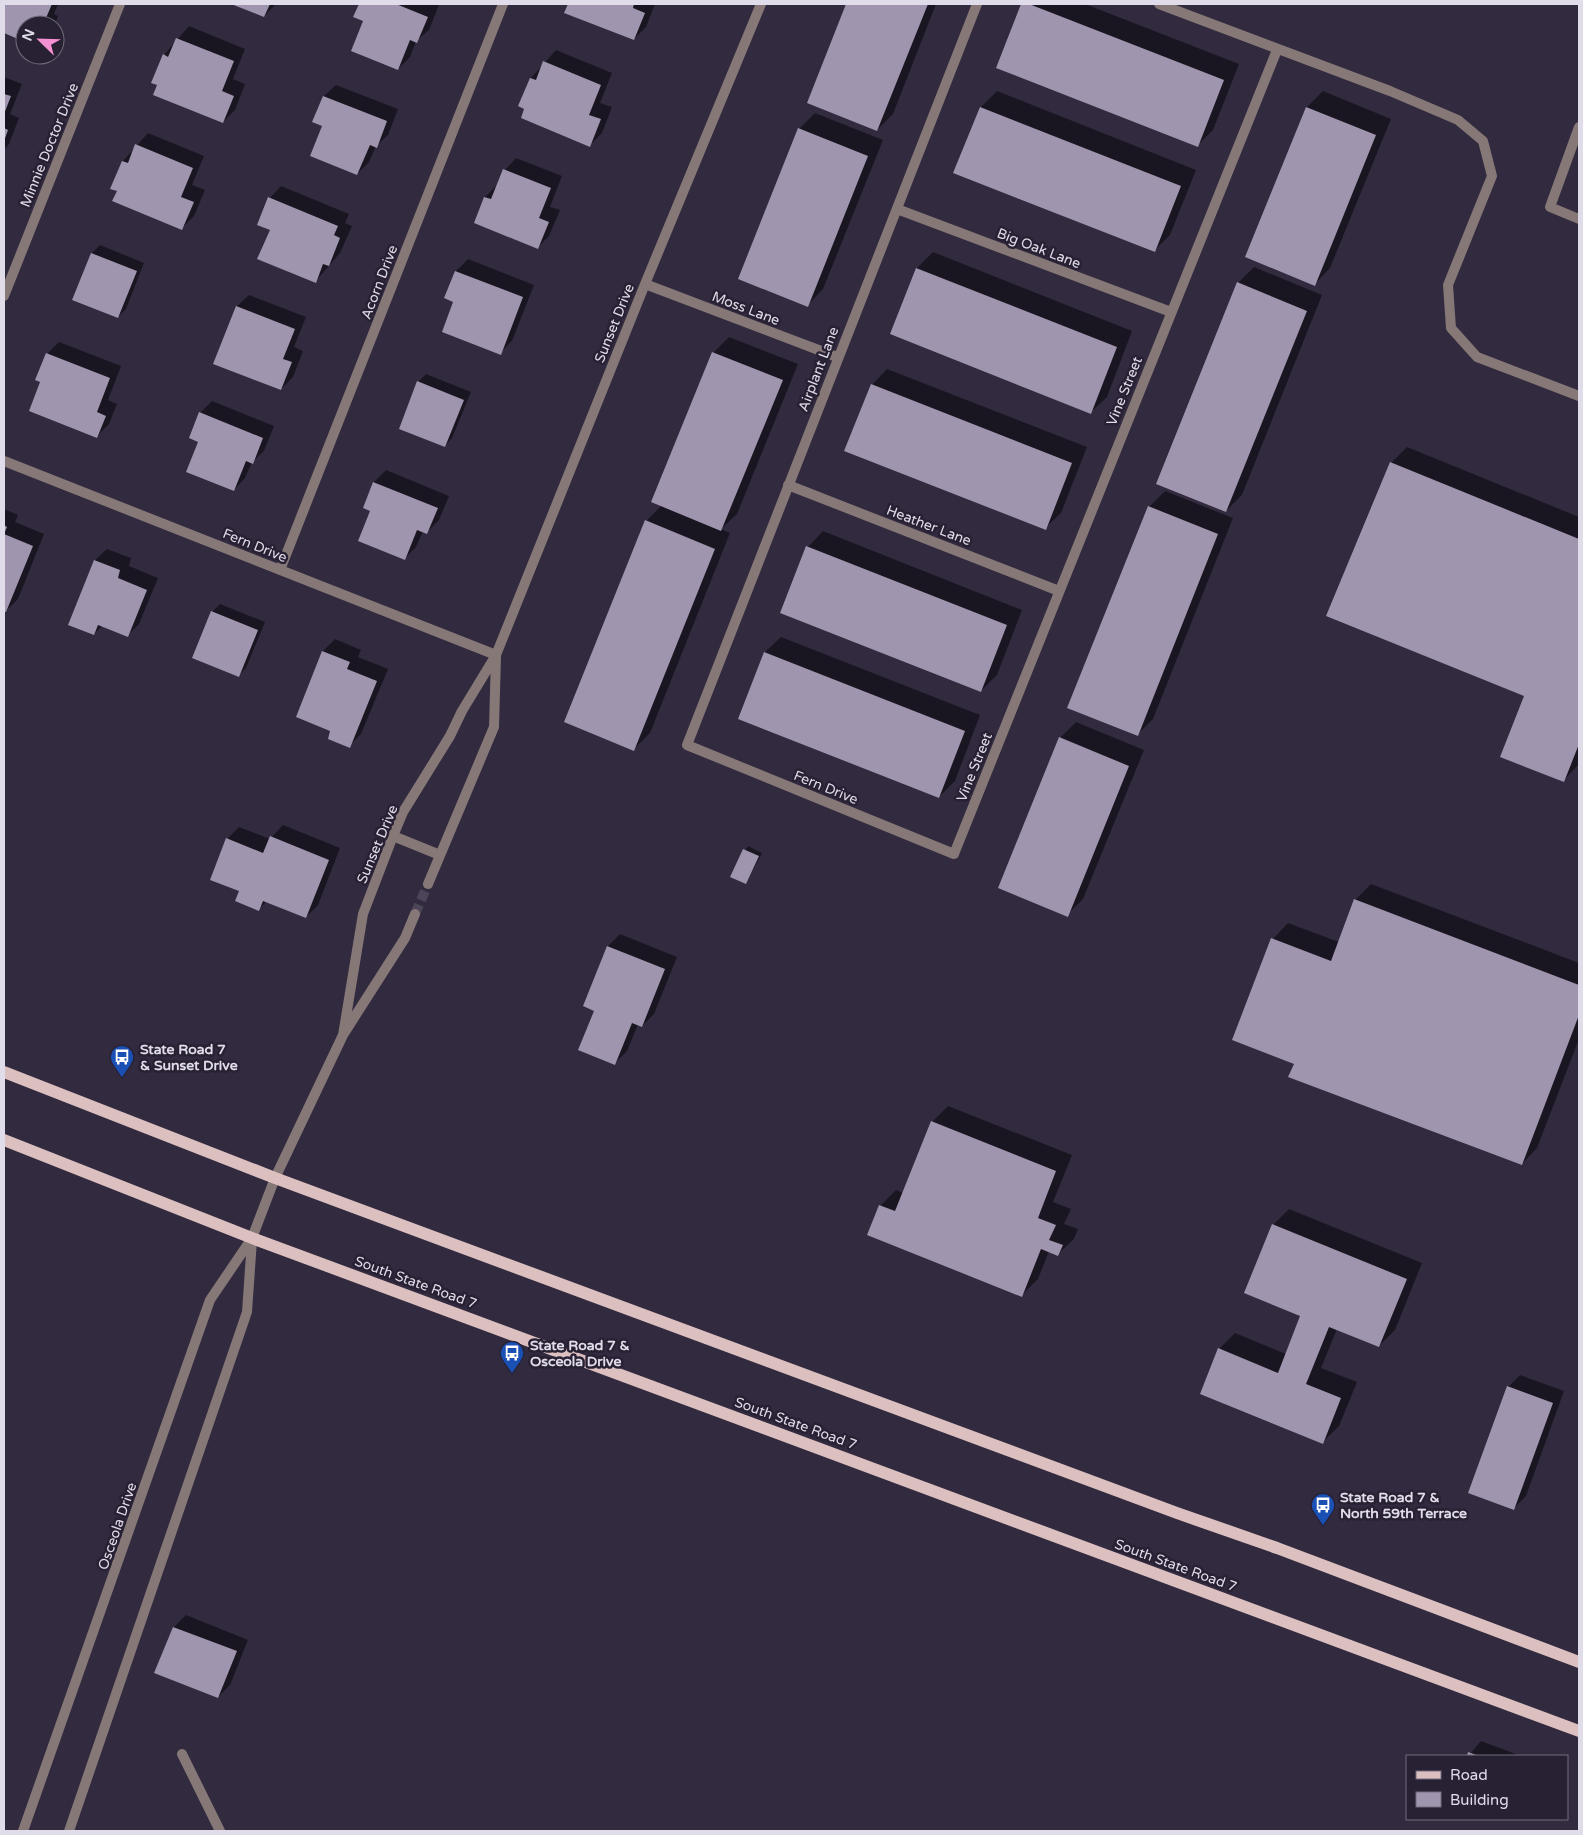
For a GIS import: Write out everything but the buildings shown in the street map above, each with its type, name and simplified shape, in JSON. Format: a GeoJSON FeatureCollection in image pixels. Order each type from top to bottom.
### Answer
{"type":"FeatureCollection","features":[{"type":"Feature","properties":{"kind":"main road"},"geometry":{"type":"LineString","coordinates":[[4,1072],[275,1178],[1150,1503],[1278,1548],[1579,1662]]}},
{"type":"Feature","properties":{"kind":"main road","name":"South State Road 7"},"geometry":{"type":"LineString","coordinates":[[4,1140],[252,1238],[1579,1731]]}},
{"type":"Feature","properties":{"kind":"street","name":"Minnie Doctor Drive"},"geometry":{"type":"LineString","coordinates":[[4,296],[120,4]]}},
{"type":"Feature","properties":{"kind":"street","name":"Acorn Drive"},"geometry":{"type":"LineString","coordinates":[[280,570],[503,4]]}},
{"type":"Feature","properties":{"kind":"street","name":"Sunset Drive"},"geometry":{"type":"LineString","coordinates":[[344,1034],[363,914],[403,812],[450,736],[462,711],[496,655],[645,284],[762,4]]}},
{"type":"Feature","properties":{"kind":"street","name":"Airplant Lane"},"geometry":{"type":"LineString","coordinates":[[687,745],[837,357],[898,209],[977,4]]}},
{"type":"Feature","properties":{"kind":"street"},"geometry":{"type":"LineString","coordinates":[[1159,4],[1390,91],[1458,120],[1483,141],[1492,176],[1448,285],[1451,328],[1477,357],[1579,396]]}},
{"type":"Feature","properties":{"kind":"street","name":"Vine Street"},"geometry":{"type":"LineString","coordinates":[[954,854],[1277,50]]}},
{"type":"Feature","properties":{"kind":"street"},"geometry":{"type":"LineString","coordinates":[[1579,127],[1550,207],[1579,219]]}},
{"type":"Feature","properties":{"kind":"street","name":"Big Oak Lane"},"geometry":{"type":"LineString","coordinates":[[898,209],[1171,312]]}},
{"type":"Feature","properties":{"kind":"street","name":"Moss Lane"},"geometry":{"type":"LineString","coordinates":[[645,284],[837,357]]}},
{"type":"Feature","properties":{"kind":"street","name":"Fern Drive"},"geometry":{"type":"LineString","coordinates":[[4,461],[496,655]]}},
{"type":"Feature","properties":{"kind":"street","name":"Heather Lane"},"geometry":{"type":"LineString","coordinates":[[788,485],[1059,591]]}},
{"type":"Feature","properties":{"kind":"street","name":"Sunset Drive"},"geometry":{"type":"LineString","coordinates":[[428,884],[494,727],[496,655]]}},
{"type":"Feature","properties":{"kind":"street","name":"Fern Drive"},"geometry":{"type":"LineString","coordinates":[[687,745],[954,854]]}},
{"type":"Feature","properties":{"kind":"street"},"geometry":{"type":"LineString","coordinates":[[394,836],[440,855]]}},
{"type":"Feature","properties":{"kind":"street","name":"Sunset Drive"},"geometry":{"type":"LineString","coordinates":[[275,1178],[344,1034],[405,938],[415,914]]}},
{"type":"Feature","properties":{"kind":"street","name":"Osceola Drive"},"geometry":{"type":"LineString","coordinates":[[23,1831],[210,1300],[252,1238],[275,1178]]}},
{"type":"Feature","properties":{"kind":"street","name":"Osceola Drive"},"geometry":{"type":"LineString","coordinates":[[69,1831],[247,1312],[252,1238]]}},
{"type":"Feature","properties":{"kind":"street"},"geometry":{"type":"LineString","coordinates":[[182,1754],[220,1831]]}},
{"type":"Feature","properties":{"kind":"tunnel"},"geometry":{"type":"LineString","coordinates":[[415,914],[428,884]]}},
{"type":"Feature","properties":{"kind":"place","name":"State Road 7 & Sunset Drive"},"geometry":{"type":"Point","coordinates":[122,1078]}},
{"type":"Feature","properties":{"kind":"place","name":"State Road 7 & Osceola Drive"},"geometry":{"type":"Point","coordinates":[512,1374]}},
{"type":"Feature","properties":{"kind":"place","name":"State Road 7 & North 59th Terrace"},"geometry":{"type":"Point","coordinates":[1323,1526]}}]}
